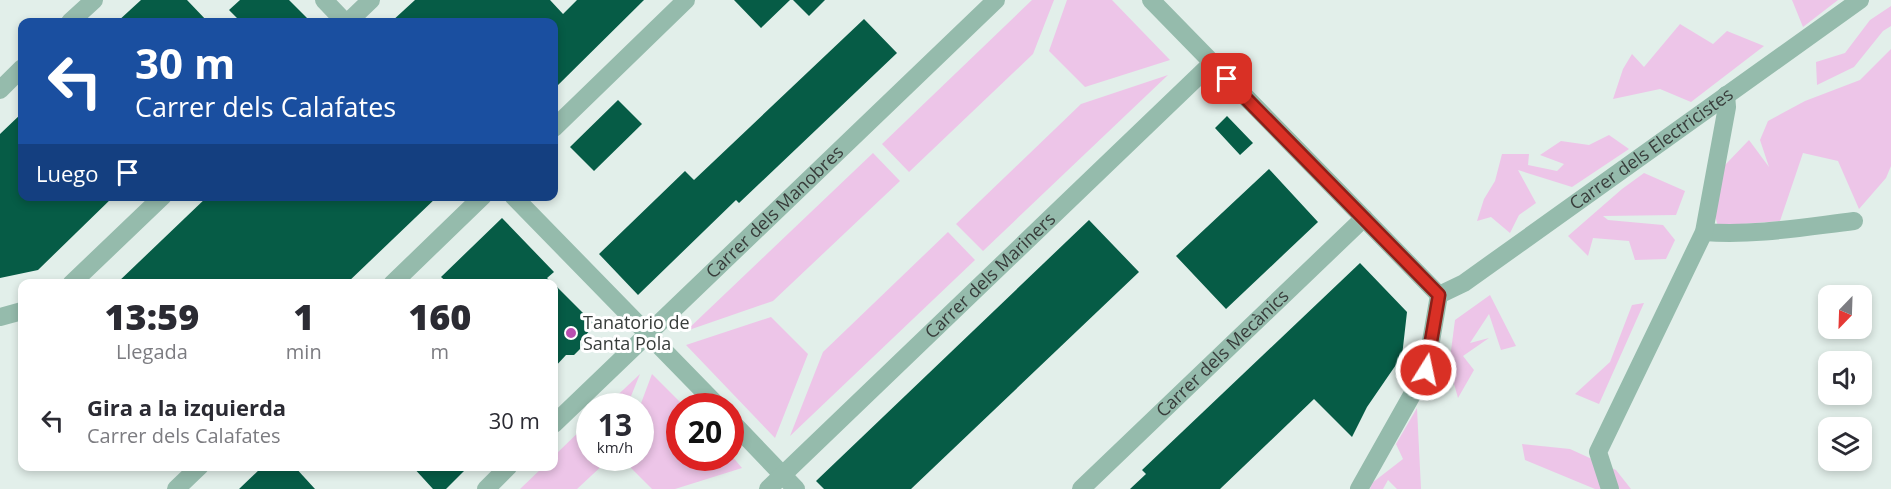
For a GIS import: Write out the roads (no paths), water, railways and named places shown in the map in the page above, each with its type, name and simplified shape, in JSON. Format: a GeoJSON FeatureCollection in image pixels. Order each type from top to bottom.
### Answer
{"type":"FeatureCollection","features":[{"type":"Feature","properties":{"kind":"street"},"geometry":{"type":"LineString","coordinates":[[74,18],[94,0]]}},
{"type":"Feature","properties":{"kind":"street"},"geometry":{"type":"LineString","coordinates":[[324,0],[343,18]]}},
{"type":"Feature","properties":{"kind":"street"},"geometry":{"type":"LineString","coordinates":[[351,18],[371,0]]}},
{"type":"Feature","properties":{"kind":"street"},"geometry":{"type":"LineString","coordinates":[[558,124],[686,0]]}},
{"type":"Feature","properties":{"kind":"street","name":"Carrer dels Manobres"},"geometry":{"type":"LineString","coordinates":[[558,420],[996,0]]}},
{"type":"Feature","properties":{"kind":"street"},"geometry":{"type":"LineString","coordinates":[[1151,0],[1439,295],[1426,370],[1359,489]]}},
{"type":"Feature","properties":{"kind":"street","name":"Carrer dels Electricistes"},"geometry":{"type":"LineString","coordinates":[[1439,295],[1464,283],[1860,0]]}},
{"type":"Feature","properties":{"kind":"street","name":"Carrer dels Mariners"},"geometry":{"type":"LineString","coordinates":[[768,489],[1212,63]]}},
{"type":"Feature","properties":{"kind":"street"},"geometry":{"type":"LineString","coordinates":[[0,90],[18,72]]}},
{"type":"Feature","properties":{"kind":"street"},"geometry":{"type":"LineString","coordinates":[[1610,489],[1598,452],[1704,232],[1727,107],[1726,95]]}},
{"type":"Feature","properties":{"kind":"street"},"geometry":{"type":"LineString","coordinates":[[76,279],[158,201]]}},
{"type":"Feature","properties":{"kind":"street"},"geometry":{"type":"LineString","coordinates":[[397,279],[478,201]]}},
{"type":"Feature","properties":{"kind":"street"},"geometry":{"type":"LineString","coordinates":[[518,201],[706,393]]}},
{"type":"Feature","properties":{"kind":"street","name":"Carrer dels Mecànics"},"geometry":{"type":"LineString","coordinates":[[1081,489],[1364,218]]}},
{"type":"Feature","properties":{"kind":"street"},"geometry":{"type":"LineString","coordinates":[[1704,232],[1738,233],[1794,229],[1854,220]]}},
{"type":"Feature","properties":{"kind":"street"},"geometry":{"type":"LineString","coordinates":[[0,317],[18,312]]}},
{"type":"Feature","properties":{"kind":"street"},"geometry":{"type":"LineString","coordinates":[[744,435],[796,489]]}},
{"type":"Feature","properties":{"kind":"street"},"geometry":{"type":"LineString","coordinates":[[176,489],[195,471]]}},
{"type":"Feature","properties":{"kind":"street"},"geometry":{"type":"LineString","coordinates":[[486,489],[504,471]]}},
{"type":"Feature","properties":{"kind":"place","name":"Tanatorio de Santa Pola"},"geometry":{"type":"Point","coordinates":[571,333]}}]}
